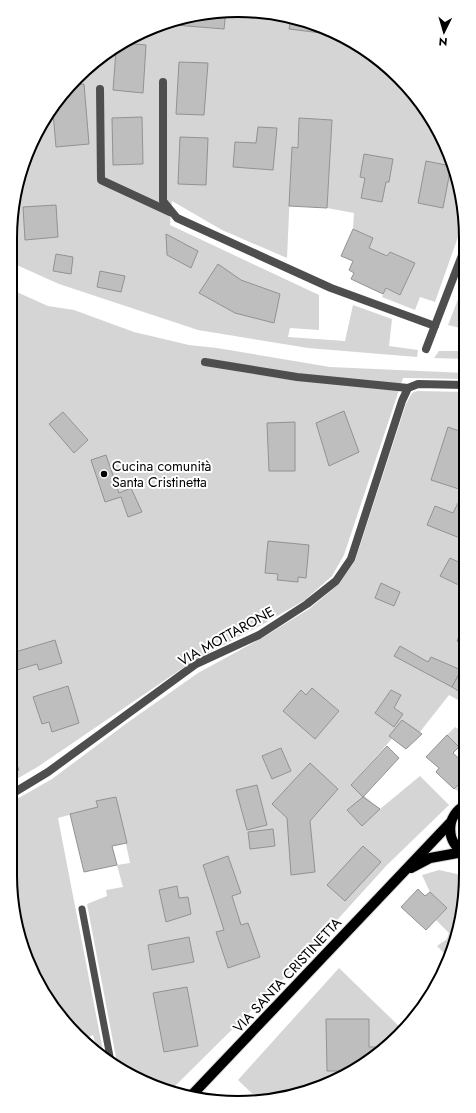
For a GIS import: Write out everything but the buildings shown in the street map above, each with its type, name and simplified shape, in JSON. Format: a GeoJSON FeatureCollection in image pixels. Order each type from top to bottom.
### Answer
{"type":"FeatureCollection","features":[{"type":"Feature","properties":{"kind":"main road","name":"VIA SANTA CRISTINETTA"},"geometry":{"type":"LineString","coordinates":[[195,1092],[450,823],[456,812],[459,810]]}},
{"type":"Feature","properties":{"kind":"main road","name":"VIA SANTA CRISTINETTA"},"geometry":{"type":"LineString","coordinates":[[450,823],[452,840],[459,848]]}},
{"type":"Feature","properties":{"kind":"main road","name":"VIA SANTA CRISTINETTA"},"geometry":{"type":"LineString","coordinates":[[404,872],[430,858],[459,854]]}},
{"type":"Feature","properties":{"kind":"street"},"geometry":{"type":"LineString","coordinates":[[164,82],[163,201],[177,218],[248,252],[331,288],[435,326]]}},
{"type":"Feature","properties":{"kind":"street"},"geometry":{"type":"LineString","coordinates":[[100,89],[101,180],[173,213]]}},
{"type":"Feature","properties":{"kind":"street"},"geometry":{"type":"LineString","coordinates":[[426,349],[459,263]]}},
{"type":"Feature","properties":{"kind":"street"},"geometry":{"type":"LineString","coordinates":[[205,362],[297,377],[408,388],[418,384],[459,385]]}},
{"type":"Feature","properties":{"kind":"street","name":"VIA MOTTARONE"},"geometry":{"type":"LineString","coordinates":[[17,790],[48,772],[196,664],[259,635],[307,604],[336,581],[351,559],[402,402],[408,388]]}},
{"type":"Feature","properties":{"kind":"lane"},"geometry":{"type":"LineString","coordinates":[[82,909],[110,1055]]}},
{"type":"Feature","properties":{"kind":"shaded area"},"geometry":{"type":"Polygon","coordinates":[[[224,17],[252,17],[281,21],[323,34],[361,54],[384,72],[404,92],[422,115],[442,153],[455,195],[459,234],[435,302],[420,297],[415,310],[382,297],[386,288],[400,295],[415,263],[390,252],[387,256],[369,248],[373,238],[353,229],[354,213],[327,208],[332,120],[299,118],[298,148],[292,148],[287,258],[222,230],[172,201],[170,225],[319,295],[319,330],[290,328],[288,337],[345,341],[353,305],[392,319],[389,346],[418,350],[417,357],[308,348],[198,330],[59,284],[17,265],[17,224],[21,195],[29,167],[40,140],[54,115],[72,92],[103,63],[115,54],[153,34],[195,21],[224,17]]]}},
{"type":"Feature","properties":{"kind":"shaded area"},"geometry":{"type":"Polygon","coordinates":[[[17,292],[48,306],[74,310],[134,332],[189,345],[217,348],[330,367],[459,373],[459,379],[403,378],[344,555],[332,576],[305,600],[258,627],[193,661],[39,766],[17,779],[17,292]]]}},
{"type":"Feature","properties":{"kind":"shaded area"},"geometry":{"type":"Polygon","coordinates":[[[459,297],[459,328],[448,325],[459,297]]]}},
{"type":"Feature","properties":{"kind":"shaded area"},"geometry":{"type":"Polygon","coordinates":[[[439,351],[459,351],[459,359],[434,358],[439,351]]]}},
{"type":"Feature","properties":{"kind":"shaded area"},"geometry":{"type":"Polygon","coordinates":[[[417,391],[459,392],[459,562],[450,558],[441,576],[459,585],[459,636],[457,641],[459,642],[459,674],[452,687],[459,691],[459,701],[449,695],[412,742],[397,733],[351,785],[380,809],[420,776],[449,805],[386,866],[290,972],[175,1086],[153,1079],[116,1060],[87,904],[107,896],[106,890],[123,887],[117,865],[130,863],[116,797],[97,801],[98,807],[58,818],[103,1050],[96,1044],[93,1035],[88,1038],[72,1021],[54,998],[40,973],[29,946],[21,918],[17,889],[17,799],[52,779],[127,723],[198,673],[262,638],[309,609],[339,584],[355,561],[406,404],[412,393],[417,391]]]}},
{"type":"Feature","properties":{"kind":"shaded area"},"geometry":{"type":"Polygon","coordinates":[[[455,727],[459,730],[459,747],[447,735],[455,727]]]}},
{"type":"Feature","properties":{"kind":"shaded area"},"geometry":{"type":"Polygon","coordinates":[[[459,784],[459,792],[454,789],[459,784]]]}},
{"type":"Feature","properties":{"kind":"shaded area"},"geometry":{"type":"Polygon","coordinates":[[[439,870],[459,874],[459,889],[455,918],[444,953],[437,946],[447,939],[449,933],[436,920],[447,908],[430,892],[422,875],[439,870]]]}},
{"type":"Feature","properties":{"kind":"shaded area"},"geometry":{"type":"Polygon","coordinates":[[[339,968],[399,1026],[384,1041],[361,1059],[336,1073],[309,1084],[281,1092],[254,1096],[238,1080],[339,968]]]}},
{"type":"Feature","properties":{"kind":"place","name":"Cucina comunità Santa Cristinetta"},"geometry":{"type":"Point","coordinates":[104,474]}}]}
